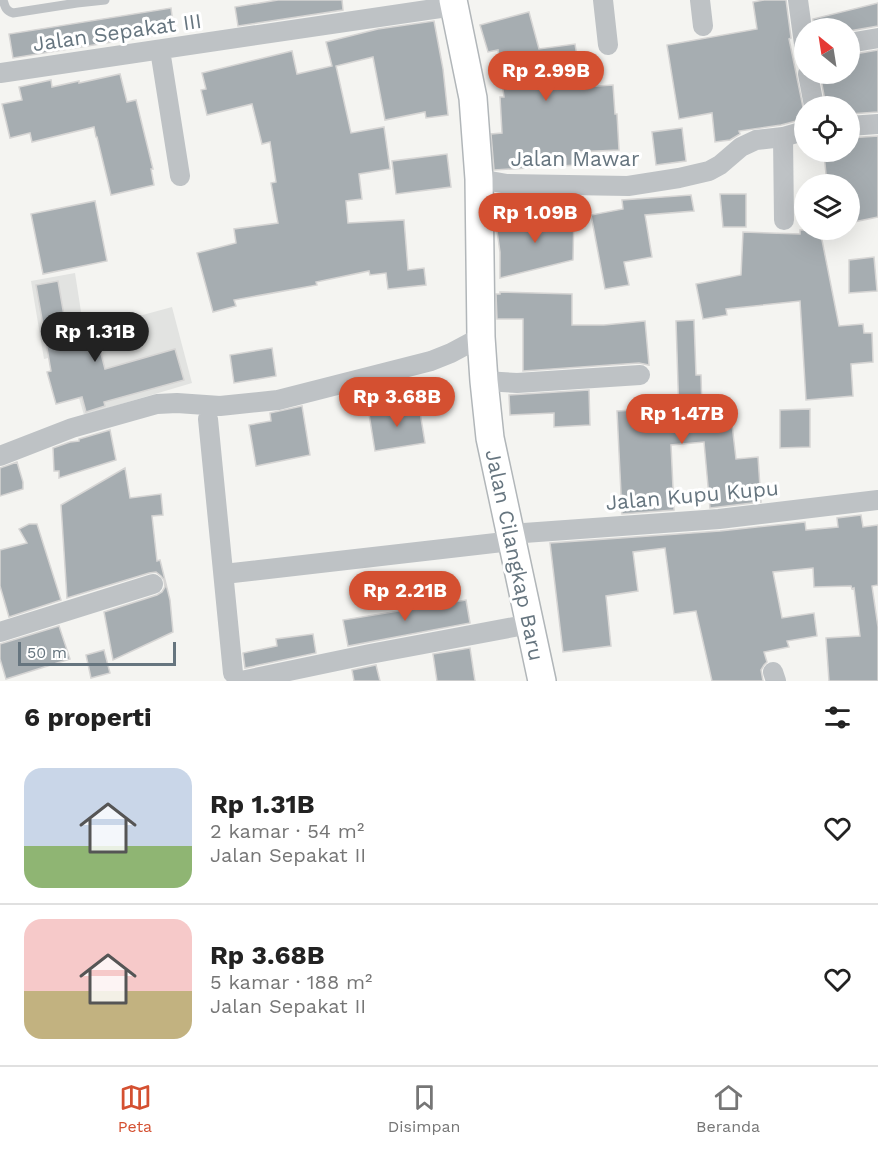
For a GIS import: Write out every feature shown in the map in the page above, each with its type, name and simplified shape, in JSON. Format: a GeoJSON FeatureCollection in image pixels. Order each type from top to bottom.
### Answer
{"type":"FeatureCollection","features":[{"type":"Feature","properties":{"kind":"street"},"geometry":{"type":"LineString","coordinates":[[603,0],[608,45]]}},
{"type":"Feature","properties":{"kind":"street"},"geometry":{"type":"LineString","coordinates":[[700,0],[703,26]]}},
{"type":"Feature","properties":{"kind":"street"},"geometry":{"type":"LineString","coordinates":[[798,0],[800,18]]}},
{"type":"Feature","properties":{"kind":"street","name":"Jalan Sepakat III"},"geometry":{"type":"LineString","coordinates":[[0,74],[453,3]]}},
{"type":"Feature","properties":{"kind":"street","name":"Jalan Cilangkap Baru"},"geometry":{"type":"LineString","coordinates":[[453,3],[473,98],[479,179],[481,337],[490,438],[542,681]]}},
{"type":"Feature","properties":{"kind":"street"},"geometry":{"type":"LineString","coordinates":[[860,41],[878,38]]}},
{"type":"Feature","properties":{"kind":"street"},"geometry":{"type":"LineString","coordinates":[[160,50],[180,176]]}},
{"type":"Feature","properties":{"kind":"street"},"geometry":{"type":"LineString","coordinates":[[860,125],[878,124]]}},
{"type":"Feature","properties":{"kind":"street","name":"Jalan Mawar"},"geometry":{"type":"LineString","coordinates":[[479,179],[507,184],[628,186],[709,171],[741,147],[756,140],[794,134]]}},
{"type":"Feature","properties":{"kind":"street"},"geometry":{"type":"LineString","coordinates":[[783,137],[784,220]]}},
{"type":"Feature","properties":{"kind":"street"},"geometry":{"type":"LineString","coordinates":[[0,456],[72,428],[156,405],[177,402],[220,406],[278,400],[431,361],[481,337]]}},
{"type":"Feature","properties":{"kind":"street"},"geometry":{"type":"LineString","coordinates":[[484,381],[517,383],[640,375]]}},
{"type":"Feature","properties":{"kind":"street"},"geometry":{"type":"LineString","coordinates":[[208,419],[237,677],[530,624]]}},
{"type":"Feature","properties":{"kind":"street","name":"Jalan Kupu Kupu"},"geometry":{"type":"LineString","coordinates":[[224,574],[511,538],[719,519],[878,500]]}},
{"type":"Feature","properties":{"kind":"street"},"geometry":{"type":"LineString","coordinates":[[0,632],[153,584]]}},
{"type":"Feature","properties":{"kind":"lane"},"geometry":{"type":"LineString","coordinates":[[3,0],[4,7],[13,13],[37,5],[105,0]]}},
{"type":"Feature","properties":{"kind":"shaded area"},"geometry":{"type":"Polygon","coordinates":[[[75,273],[84,331],[172,307],[192,383],[84,415],[66,354],[44,359],[31,281],[75,273]]]}},
{"type":"Feature","properties":{"kind":"building"},"geometry":{"type":"Polygon","coordinates":[[[278,0],[342,0],[343,10],[238,26],[235,7],[278,0]]]}},
{"type":"Feature","properties":{"kind":"building"},"geometry":{"type":"Polygon","coordinates":[[[786,0],[791,38],[789,39],[794,63],[794,84],[798,84],[801,96],[794,96],[794,122],[739,131],[740,134],[730,140],[715,142],[712,113],[679,119],[667,45],[757,29],[753,2],[786,0]]]}},
{"type":"Feature","properties":{"kind":"building"},"geometry":{"type":"Polygon","coordinates":[[[878,3],[878,26],[860,29],[860,18],[817,18],[878,3]]]}},
{"type":"Feature","properties":{"kind":"building"},"geometry":{"type":"Polygon","coordinates":[[[171,8],[174,32],[13,58],[9,34],[171,8]]]}},
{"type":"Feature","properties":{"kind":"building"},"geometry":{"type":"Polygon","coordinates":[[[529,12],[539,49],[575,44],[582,87],[613,85],[619,150],[576,152],[577,165],[494,170],[491,134],[502,133],[500,97],[504,97],[498,50],[488,52],[480,25],[529,12]]]}},
{"type":"Feature","properties":{"kind":"building"},"geometry":{"type":"Polygon","coordinates":[[[434,21],[443,69],[448,115],[426,118],[425,112],[385,120],[373,57],[336,66],[351,133],[384,127],[390,169],[359,174],[362,199],[346,201],[348,223],[404,220],[408,270],[424,268],[426,285],[388,289],[386,273],[370,275],[369,271],[316,282],[317,285],[234,300],[236,306],[213,312],[197,253],[236,243],[234,229],[278,223],[271,183],[276,182],[270,142],[262,144],[252,104],[207,115],[201,90],[206,89],[202,73],[292,51],[297,74],[332,66],[326,42],[378,29],[434,21]]]}},
{"type":"Feature","properties":{"kind":"building"},"geometry":{"type":"Polygon","coordinates":[[[878,50],[878,112],[860,113],[860,96],[824,96],[822,84],[860,84],[860,53],[878,50]]]}},
{"type":"Feature","properties":{"kind":"building"},"geometry":{"type":"Polygon","coordinates":[[[120,74],[127,102],[136,100],[153,169],[151,169],[154,185],[111,195],[94,127],[32,142],[30,133],[10,138],[2,104],[22,100],[19,87],[51,80],[52,87],[120,74]]]}},
{"type":"Feature","properties":{"kind":"building"},"geometry":{"type":"Polygon","coordinates":[[[682,128],[686,161],[656,165],[652,132],[682,128]]]}},
{"type":"Feature","properties":{"kind":"building"},"geometry":{"type":"Polygon","coordinates":[[[878,136],[878,217],[860,221],[860,174],[826,174],[825,162],[860,162],[860,137],[878,136]]]}},
{"type":"Feature","properties":{"kind":"building"},"geometry":{"type":"Polygon","coordinates":[[[447,154],[451,187],[396,194],[392,161],[447,154]]]}},
{"type":"Feature","properties":{"kind":"building"},"geometry":{"type":"Polygon","coordinates":[[[720,194],[746,194],[746,227],[723,227],[720,194]]]}},
{"type":"Feature","properties":{"kind":"building"},"geometry":{"type":"Polygon","coordinates":[[[691,195],[694,211],[645,215],[652,257],[624,262],[629,285],[605,289],[591,215],[623,209],[622,200],[691,195]]]}},
{"type":"Feature","properties":{"kind":"building"},"geometry":{"type":"Polygon","coordinates":[[[95,201],[107,261],[43,274],[31,214],[95,201]]]}},
{"type":"Feature","properties":{"kind":"building"},"geometry":{"type":"Polygon","coordinates":[[[574,212],[573,260],[500,278],[500,252],[496,224],[535,218],[536,222],[574,212]]]}},
{"type":"Feature","properties":{"kind":"building"},"geometry":{"type":"Polygon","coordinates":[[[743,232],[794,234],[794,240],[822,240],[839,326],[863,324],[864,333],[872,333],[873,362],[851,364],[853,396],[806,400],[800,301],[726,309],[727,315],[703,319],[696,284],[741,275],[743,232]]]}},
{"type":"Feature","properties":{"kind":"building"},"geometry":{"type":"Polygon","coordinates":[[[874,257],[877,291],[849,293],[849,260],[874,257]]]}},
{"type":"Feature","properties":{"kind":"building"},"geometry":{"type":"Polygon","coordinates":[[[58,281],[70,350],[98,342],[105,369],[175,349],[184,380],[104,402],[105,406],[86,412],[82,397],[56,404],[47,372],[51,371],[36,285],[58,281]]]}},
{"type":"Feature","properties":{"kind":"building"},"geometry":{"type":"Polygon","coordinates":[[[500,292],[572,294],[572,325],[645,321],[649,365],[639,363],[523,371],[523,319],[497,319],[496,294],[500,292]]]}},
{"type":"Feature","properties":{"kind":"building"},"geometry":{"type":"Polygon","coordinates":[[[694,320],[696,375],[701,375],[702,410],[730,407],[736,459],[758,457],[761,502],[710,508],[704,442],[671,445],[674,510],[622,514],[617,411],[653,409],[654,417],[679,416],[676,321],[694,320]]]}},
{"type":"Feature","properties":{"kind":"building"},"geometry":{"type":"Polygon","coordinates":[[[272,348],[276,376],[234,383],[230,355],[272,348]]]}},
{"type":"Feature","properties":{"kind":"building"},"geometry":{"type":"Polygon","coordinates":[[[589,390],[590,425],[554,427],[554,413],[510,415],[509,395],[589,390]]]}},
{"type":"Feature","properties":{"kind":"building"},"geometry":{"type":"Polygon","coordinates":[[[302,406],[310,455],[256,466],[249,425],[271,421],[270,413],[302,406]]]}},
{"type":"Feature","properties":{"kind":"building"},"geometry":{"type":"Polygon","coordinates":[[[419,406],[425,443],[375,451],[369,414],[419,406]]]}},
{"type":"Feature","properties":{"kind":"building"},"geometry":{"type":"Polygon","coordinates":[[[810,409],[810,447],[780,448],[780,410],[810,409]]]}},
{"type":"Feature","properties":{"kind":"building"},"geometry":{"type":"Polygon","coordinates":[[[110,430],[116,460],[59,478],[59,471],[54,471],[53,448],[110,430]]]}},
{"type":"Feature","properties":{"kind":"building"},"geometry":{"type":"Polygon","coordinates":[[[17,462],[23,489],[0,496],[0,468],[17,462]]]}},
{"type":"Feature","properties":{"kind":"building"},"geometry":{"type":"Polygon","coordinates":[[[125,468],[130,498],[161,494],[163,515],[152,516],[157,561],[160,560],[170,600],[173,632],[113,660],[104,612],[157,595],[165,587],[164,580],[156,572],[149,573],[67,598],[61,505],[125,468]]]}},
{"type":"Feature","properties":{"kind":"building"},"geometry":{"type":"Polygon","coordinates":[[[861,515],[863,527],[878,525],[878,585],[872,586],[878,627],[878,681],[829,681],[826,638],[860,636],[854,588],[852,589],[851,586],[814,587],[813,568],[773,572],[782,618],[814,613],[817,636],[787,641],[789,647],[764,652],[767,662],[761,670],[763,681],[712,681],[696,611],[674,614],[665,548],[633,552],[638,591],[606,596],[611,646],[563,652],[550,543],[720,531],[805,522],[806,530],[838,527],[837,518],[861,515]]]}},
{"type":"Feature","properties":{"kind":"building"},"geometry":{"type":"Polygon","coordinates":[[[29,524],[37,524],[61,600],[9,617],[0,586],[0,550],[27,543],[19,529],[29,524]]]}},
{"type":"Feature","properties":{"kind":"building"},"geometry":{"type":"Polygon","coordinates":[[[466,600],[470,623],[348,646],[343,620],[466,600]]]}},
{"type":"Feature","properties":{"kind":"building"},"geometry":{"type":"Polygon","coordinates":[[[59,626],[70,659],[6,679],[0,659],[0,644],[59,626]]]}},
{"type":"Feature","properties":{"kind":"building"},"geometry":{"type":"Polygon","coordinates":[[[313,634],[316,653],[245,668],[243,653],[277,646],[276,639],[313,634]]]}},
{"type":"Feature","properties":{"kind":"building"},"geometry":{"type":"Polygon","coordinates":[[[470,648],[475,681],[437,681],[433,654],[470,648]]]}},
{"type":"Feature","properties":{"kind":"building"},"geometry":{"type":"Polygon","coordinates":[[[104,650],[110,673],[91,678],[86,655],[104,650]]]}},
{"type":"Feature","properties":{"kind":"building"},"geometry":{"type":"Polygon","coordinates":[[[376,665],[380,681],[354,681],[352,670],[376,665]]]}}]}
